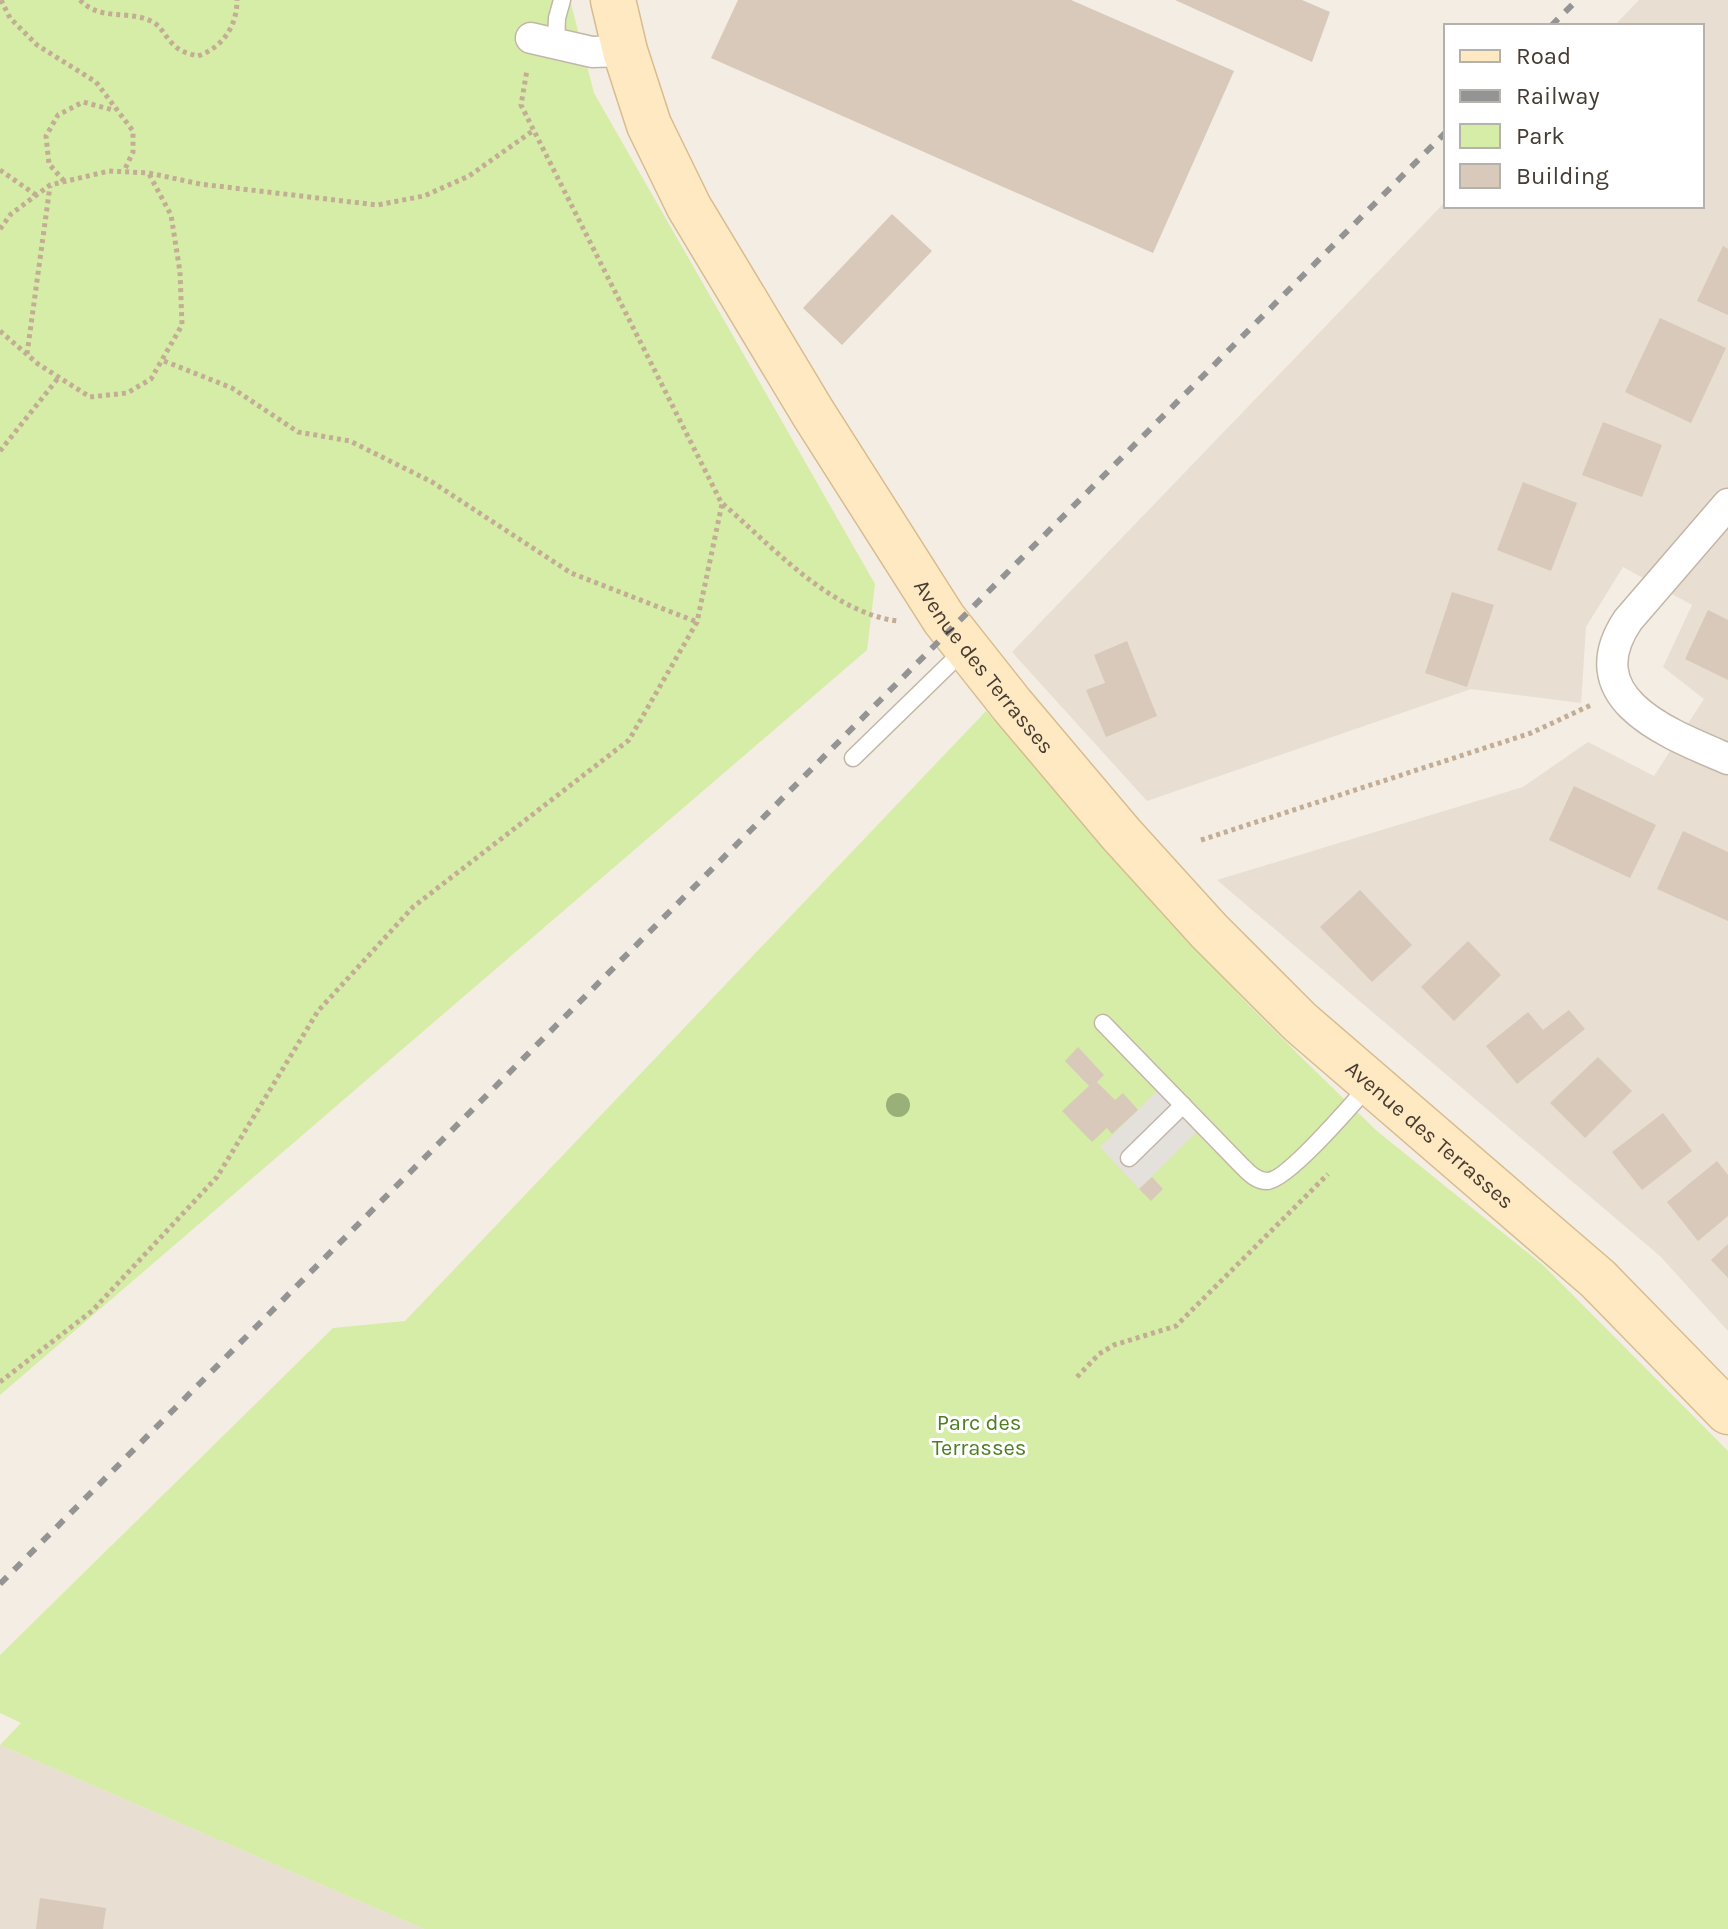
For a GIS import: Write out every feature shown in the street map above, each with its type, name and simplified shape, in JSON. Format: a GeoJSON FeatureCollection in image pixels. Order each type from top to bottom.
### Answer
{"type":"FeatureCollection","features":[{"type":"Feature","properties":{"kind":"street","name":"Avenue des Terrasses"},"geometry":{"type":"LineString","coordinates":[[613,0],[625,51],[653,136],[689,207],[805,401],[935,605],[966,648],[1065,770],[1209,931],[1300,1022],[1598,1279],[1728,1412]]}},
{"type":"Feature","properties":{"kind":"street"},"geometry":{"type":"LineString","coordinates":[[544,41],[592,52],[625,51]]}},
{"type":"Feature","properties":{"kind":"street"},"geometry":{"type":"LineString","coordinates":[[1728,504],[1628,620],[1620,632],[1614,656],[1618,682],[1639,715],[1673,735],[1728,759]]}},
{"type":"Feature","properties":{"kind":"lane"},"geometry":{"type":"LineString","coordinates":[[544,41],[557,18],[562,0]]}},
{"type":"Feature","properties":{"kind":"lane"},"geometry":{"type":"LineString","coordinates":[[853,758],[966,648]]}},
{"type":"Feature","properties":{"kind":"lane"},"geometry":{"type":"LineString","coordinates":[[1103,1023],[1251,1175],[1268,1181],[1277,1179],[1291,1166],[1371,1083]]}},
{"type":"Feature","properties":{"kind":"lane"},"geometry":{"type":"LineString","coordinates":[[1129,1158],[1183,1105]]}},
{"type":"Feature","properties":{"kind":"path"},"geometry":{"type":"LineString","coordinates":[[1,0],[10,18],[37,45],[96,82],[133,131],[133,152],[124,171]]}},
{"type":"Feature","properties":{"kind":"path"},"geometry":{"type":"LineString","coordinates":[[80,0],[98,13],[152,22],[164,31],[174,46],[198,56],[209,52],[227,34],[237,12],[237,0]]}},
{"type":"Feature","properties":{"kind":"path"},"geometry":{"type":"LineString","coordinates":[[544,41],[521,105],[722,504],[828,594],[884,619],[902,621],[935,605]]}},
{"type":"Feature","properties":{"kind":"path"},"geometry":{"type":"LineString","coordinates":[[64,181],[49,164],[46,136],[58,115],[83,102],[115,110]]}},
{"type":"Feature","properties":{"kind":"path"},"geometry":{"type":"LineString","coordinates":[[0,229],[11,214],[50,185],[109,171],[149,173],[200,184],[377,205],[424,196],[469,176],[534,130]]}},
{"type":"Feature","properties":{"kind":"path"},"geometry":{"type":"LineString","coordinates":[[0,170],[36,195]]}},
{"type":"Feature","properties":{"kind":"path"},"geometry":{"type":"LineString","coordinates":[[0,331],[27,354],[90,397],[127,393],[151,379],[182,325],[180,272],[171,215],[149,173]]}},
{"type":"Feature","properties":{"kind":"path"},"geometry":{"type":"LineString","coordinates":[[27,354],[50,185]]}},
{"type":"Feature","properties":{"kind":"path"},"geometry":{"type":"LineString","coordinates":[[164,361],[232,388],[298,432],[350,441],[432,482],[571,573],[697,622]]}},
{"type":"Feature","properties":{"kind":"path"},"geometry":{"type":"LineString","coordinates":[[0,451],[59,377]]}},
{"type":"Feature","properties":{"kind":"path"},"geometry":{"type":"LineString","coordinates":[[0,1382],[92,1311],[217,1177],[318,1011],[413,907],[629,740],[697,622],[722,504]]}},
{"type":"Feature","properties":{"kind":"path"},"geometry":{"type":"LineString","coordinates":[[1201,840],[1531,733],[1599,702]]}},
{"type":"Feature","properties":{"kind":"path"},"geometry":{"type":"LineString","coordinates":[[1077,1377],[1099,1354],[1114,1345],[1135,1336],[1162,1332],[1176,1326],[1332,1169]]}},
{"type":"Feature","properties":{"kind":"shaded area"},"geometry":{"type":"Polygon","coordinates":[[[1639,0],[1728,0],[1728,1331],[1660,1256],[1217,880],[1523,787],[1588,742],[1654,776],[1704,699],[1663,667],[1692,605],[1623,567],[1586,627],[1581,703],[1471,689],[1147,801],[1012,652],[1444,203],[1444,208],[1704,208],[1704,24],[1616,24],[1639,0]]]}},
{"type":"Feature","properties":{"kind":"shaded area"},"geometry":{"type":"Polygon","coordinates":[[[1163,1085],[1203,1126],[1139,1189],[1100,1147],[1163,1085]]]}},
{"type":"Feature","properties":{"kind":"shaded area"},"geometry":{"type":"Polygon","coordinates":[[[0,1745],[424,1929],[0,1929],[0,1745]]]}},
{"type":"Feature","properties":{"kind":"green space"},"geometry":{"type":"Polygon","coordinates":[[[0,0],[570,0],[594,93],[875,584],[867,650],[0,1395],[0,0]]]}},
{"type":"Feature","properties":{"kind":"green space","name":"Parc des Terrasses"},"geometry":{"type":"Polygon","coordinates":[[[986,711],[1242,998],[1303,1059],[1377,1131],[1544,1266],[1728,1451],[1728,1929],[424,1929],[0,1745],[21,1723],[0,1713],[0,1655],[333,1328],[405,1321],[986,711]]]}},
{"type":"Feature","properties":{"kind":"building"},"geometry":{"type":"Polygon","coordinates":[[[738,0],[1071,0],[1234,71],[1153,253],[711,58],[738,0]]]}},
{"type":"Feature","properties":{"kind":"building"},"geometry":{"type":"Polygon","coordinates":[[[1175,0],[1302,0],[1330,12],[1312,62],[1175,0]]]}},
{"type":"Feature","properties":{"kind":"building"},"geometry":{"type":"Polygon","coordinates":[[[892,214],[932,251],[842,345],[803,308],[892,214]]]}},
{"type":"Feature","properties":{"kind":"building"},"geometry":{"type":"Polygon","coordinates":[[[1723,246],[1728,249],[1728,315],[1697,301],[1723,246]]]}},
{"type":"Feature","properties":{"kind":"building"},"geometry":{"type":"Polygon","coordinates":[[[1660,318],[1726,348],[1691,423],[1625,392],[1660,318]]]}},
{"type":"Feature","properties":{"kind":"building"},"geometry":{"type":"Polygon","coordinates":[[[1603,422],[1662,445],[1642,497],[1582,475],[1603,422]]]}},
{"type":"Feature","properties":{"kind":"building"},"geometry":{"type":"Polygon","coordinates":[[[1523,482],[1577,503],[1551,571],[1497,550],[1523,482]]]}},
{"type":"Feature","properties":{"kind":"building"},"geometry":{"type":"Polygon","coordinates":[[[1452,592],[1494,605],[1467,687],[1425,673],[1452,592]]]}},
{"type":"Feature","properties":{"kind":"building"},"geometry":{"type":"Polygon","coordinates":[[[1708,610],[1728,620],[1728,680],[1685,659],[1708,610]]]}},
{"type":"Feature","properties":{"kind":"building"},"geometry":{"type":"Polygon","coordinates":[[[1127,641],[1157,716],[1106,737],[1086,690],[1105,683],[1094,655],[1127,641]]]}},
{"type":"Feature","properties":{"kind":"building"},"geometry":{"type":"Polygon","coordinates":[[[1574,786],[1656,825],[1630,878],[1549,840],[1574,786]]]}},
{"type":"Feature","properties":{"kind":"building"},"geometry":{"type":"Polygon","coordinates":[[[1683,831],[1728,852],[1728,921],[1657,889],[1683,831]]]}},
{"type":"Feature","properties":{"kind":"building"},"geometry":{"type":"Polygon","coordinates":[[[1360,890],[1412,945],[1372,982],[1320,927],[1360,890]]]}},
{"type":"Feature","properties":{"kind":"building"},"geometry":{"type":"Polygon","coordinates":[[[1468,941],[1501,975],[1454,1021],[1421,987],[1468,941]]]}},
{"type":"Feature","properties":{"kind":"building"},"geometry":{"type":"Polygon","coordinates":[[[1569,1010],[1585,1029],[1517,1084],[1486,1046],[1528,1012],[1543,1030],[1569,1010]]]}},
{"type":"Feature","properties":{"kind":"building"},"geometry":{"type":"Polygon","coordinates":[[[1078,1047],[1104,1075],[1097,1082],[1115,1100],[1123,1093],[1138,1110],[1112,1134],[1107,1128],[1092,1142],[1062,1111],[1089,1086],[1065,1061],[1078,1047]]]}},
{"type":"Feature","properties":{"kind":"building"},"geometry":{"type":"Polygon","coordinates":[[[1598,1057],[1632,1091],[1585,1138],[1550,1103],[1598,1057]]]}},
{"type":"Feature","properties":{"kind":"building"},"geometry":{"type":"Polygon","coordinates":[[[1663,1113],[1692,1151],[1642,1190],[1612,1152],[1663,1113]]]}},
{"type":"Feature","properties":{"kind":"building"},"geometry":{"type":"Polygon","coordinates":[[[1717,1161],[1728,1175],[1728,1216],[1698,1241],[1667,1202],[1717,1161]]]}},
{"type":"Feature","properties":{"kind":"building"},"geometry":{"type":"Polygon","coordinates":[[[1152,1177],[1163,1189],[1151,1201],[1139,1189],[1152,1177]]]}},
{"type":"Feature","properties":{"kind":"building"},"geometry":{"type":"Polygon","coordinates":[[[1728,1244],[1728,1278],[1711,1260],[1728,1244]]]}},
{"type":"Feature","properties":{"kind":"building"},"geometry":{"type":"Polygon","coordinates":[[[40,1898],[106,1908],[103,1929],[36,1929],[40,1898]]]}},
{"type":"Feature","properties":{"kind":"railway"},"geometry":{"type":"LineString","coordinates":[[1553,24],[1577,0]]}},
{"type":"Feature","properties":{"kind":"railway"},"geometry":{"type":"LineString","coordinates":[[0,1584],[1444,134]]}}]}
